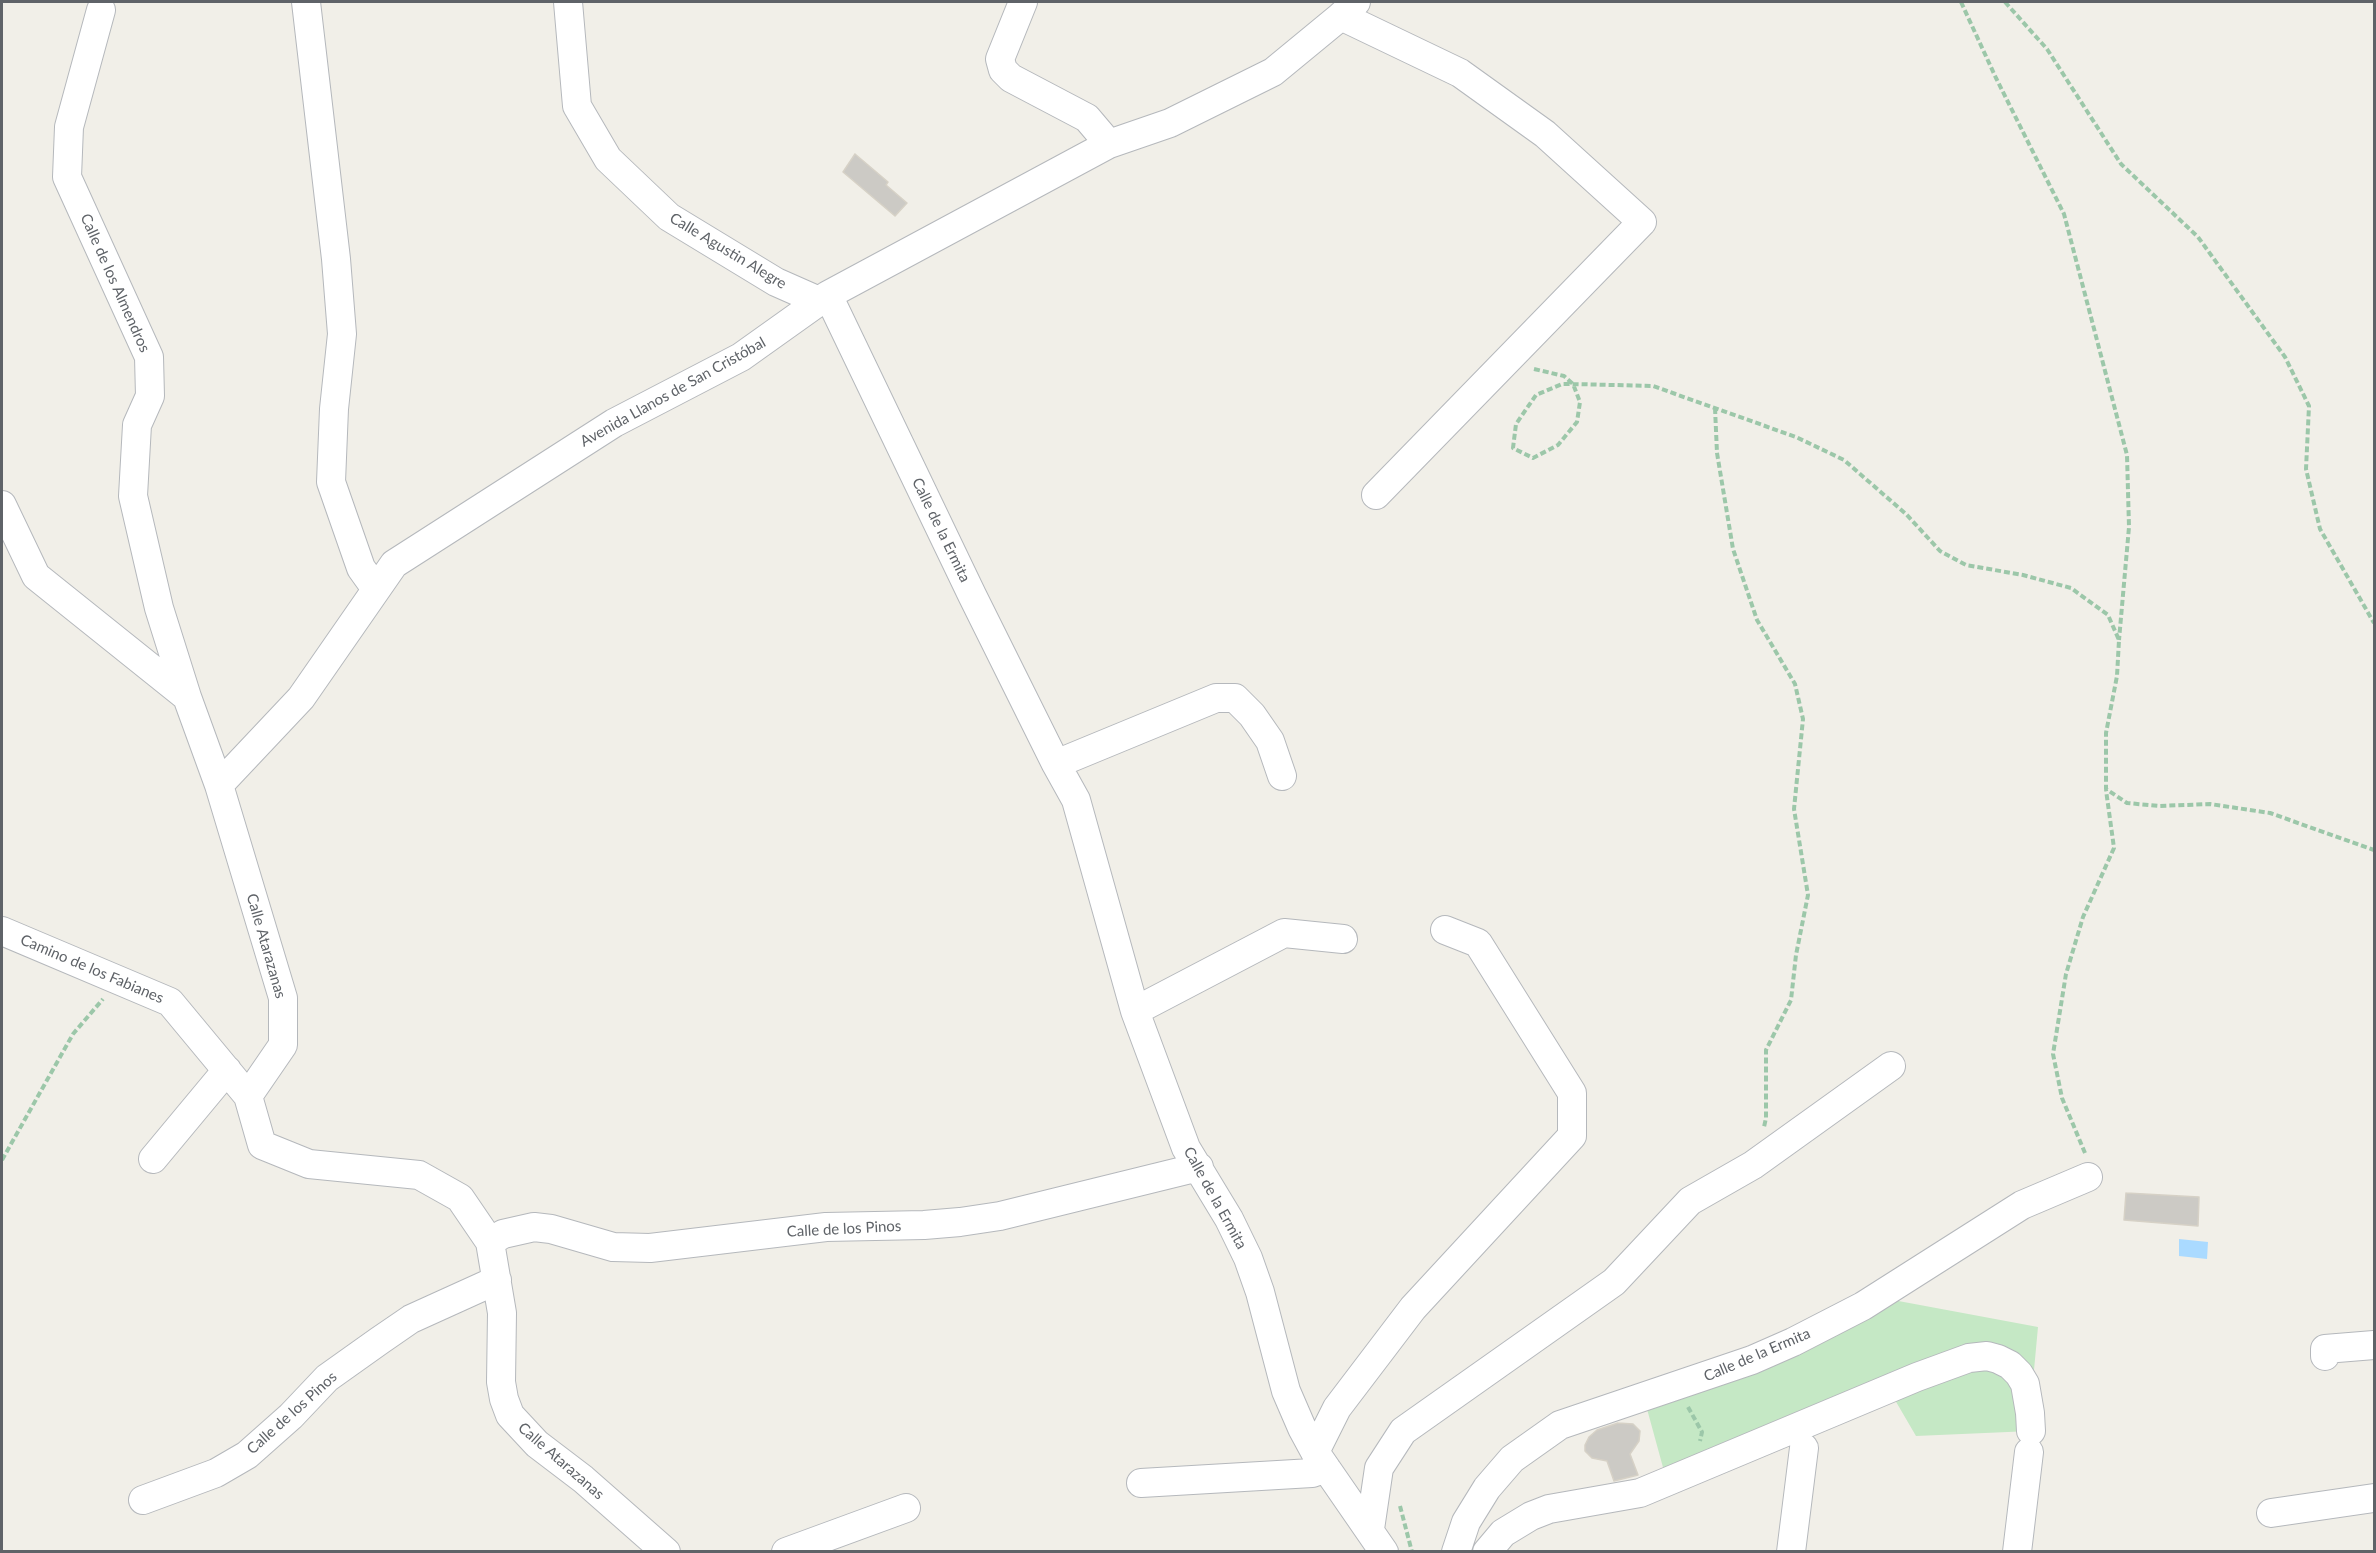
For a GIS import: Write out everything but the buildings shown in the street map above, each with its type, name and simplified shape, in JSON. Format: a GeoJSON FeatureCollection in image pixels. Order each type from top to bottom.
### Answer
{"type":"FeatureCollection","features":[{"type":"Feature","properties":{"kind":"street"},"geometry":{"type":"LineString","coordinates":[[306,2],[336,259],[342,334],[334,409],[331,482],[361,568],[376,589]]}},
{"type":"Feature","properties":{"kind":"street","name":"Calle Agustin Alegre"},"geometry":{"type":"LineString","coordinates":[[568,2],[577,106],[608,159],[669,217],[776,282],[824,298]]}},
{"type":"Feature","properties":{"kind":"street"},"geometry":{"type":"LineString","coordinates":[[1023,2],[1000,59],[1003,70],[1011,78],[1087,118],[1109,144]]}},
{"type":"Feature","properties":{"kind":"street"},"geometry":{"type":"LineString","coordinates":[[1348,9],[1460,73],[1545,134],[1642,222],[1376,495]]}},
{"type":"Feature","properties":{"kind":"street","name":"Avenida Llanos de San Cristóbal"},"geometry":{"type":"LineString","coordinates":[[219,785],[301,698],[394,564],[614,423],[741,357],[792,324],[824,298],[1109,144],[1170,123],[1273,72],[1348,9]]}},
{"type":"Feature","properties":{"kind":"street","name":"Calle de los Almendros"},"geometry":{"type":"LineString","coordinates":[[100,10],[69,128],[67,177],[149,357],[150,396],[136,425],[133,496],[159,608],[187,697]]}},
{"type":"Feature","properties":{"kind":"street","name":"Calle de la Ermita"},"geometry":{"type":"LineString","coordinates":[[824,298],[1076,800],[1135,1011],[1179,1131],[1229,1219],[1248,1258],[1260,1292],[1286,1391],[1302,1428],[1321,1460],[1377,1540]]}},
{"type":"Feature","properties":{"kind":"street"},"geometry":{"type":"LineString","coordinates":[[2,505],[36,576],[187,697]]}},
{"type":"Feature","properties":{"kind":"street","name":"Calle Atarazanas"},"geometry":{"type":"LineString","coordinates":[[187,697],[219,785],[283,998],[283,1046],[248,1096],[262,1145],[309,1164],[418,1174],[460,1198],[490,1242],[502,1313],[501,1382],[510,1415],[537,1444],[583,1479],[666,1551]]}},
{"type":"Feature","properties":{"kind":"street"},"geometry":{"type":"LineString","coordinates":[[1056,764],[1216,698],[1235,698],[1252,715],[1270,741],[1282,776]]}},
{"type":"Feature","properties":{"kind":"street"},"geometry":{"type":"LineString","coordinates":[[1141,1483],[1312,1473],[1321,1460],[1337,1408],[1413,1308],[1572,1136],[1572,1093],[1478,943],[1445,930]]}},
{"type":"Feature","properties":{"kind":"street","name":"Camino de los Fabianes"},"geometry":{"type":"LineString","coordinates":[[2,931],[170,1002],[248,1096]]}},
{"type":"Feature","properties":{"kind":"street"},"geometry":{"type":"LineString","coordinates":[[1135,1011],[1284,933],[1343,939]]}},
{"type":"Feature","properties":{"kind":"street","name":"Calle de la Ermita"},"geometry":{"type":"LineString","coordinates":[[1377,1540],[1379,1468],[1403,1431],[1614,1282],[1690,1201],[1753,1165],[1891,1066]]}},
{"type":"Feature","properties":{"kind":"street"},"geometry":{"type":"LineString","coordinates":[[153,1159],[227,1070]]}},
{"type":"Feature","properties":{"kind":"street","name":"Calle de los Pinos"},"geometry":{"type":"LineString","coordinates":[[490,1242],[503,1234],[534,1227],[551,1229],[613,1247],[650,1248],[826,1227],[960,1222],[1000,1216],[1198,1167]]}},
{"type":"Feature","properties":{"kind":"street","name":"Calle de la Ermita"},"geometry":{"type":"LineString","coordinates":[[1456,1551],[1476,1503],[1512,1459],[1560,1425],[1752,1360],[1793,1342],[1863,1306],[2022,1205],[2088,1177]]}},
{"type":"Feature","properties":{"kind":"street","name":"Calle de los Pinos"},"geometry":{"type":"LineString","coordinates":[[143,1500],[216,1473],[247,1455],[291,1416],[327,1378],[411,1319],[497,1280]]}},
{"type":"Feature","properties":{"kind":"street"},"geometry":{"type":"LineString","coordinates":[[2325,1356],[2325,1349],[2374,1345]]}},
{"type":"Feature","properties":{"kind":"street"},"geometry":{"type":"LineString","coordinates":[[1487,1551],[1503,1533],[1531,1516],[1549,1509],[1640,1493],[1917,1377],[1969,1358],[1987,1356],[2010,1365],[2019,1374],[2025,1384],[2030,1413],[2030,1442],[2017,1551]]}},
{"type":"Feature","properties":{"kind":"street"},"geometry":{"type":"LineString","coordinates":[[1791,1551],[1804,1448]]}},
{"type":"Feature","properties":{"kind":"street"},"geometry":{"type":"LineString","coordinates":[[2271,1513],[2374,1498]]}},
{"type":"Feature","properties":{"kind":"street"},"geometry":{"type":"LineString","coordinates":[[786,1551],[906,1508]]}},
{"type":"Feature","properties":{"kind":"path"},"geometry":{"type":"LineString","coordinates":[[1961,2],[2064,214],[2127,455],[2129,527],[2117,676],[2106,733],[2106,789],[2114,848],[2083,917],[2069,963],[2053,1054],[2062,1098],[2091,1165],[2088,1177]]}},
{"type":"Feature","properties":{"kind":"path"},"geometry":{"type":"LineString","coordinates":[[2005,2],[2047,49],[2121,164],[2198,237],[2285,357],[2309,406],[2306,469],[2320,529],[2374,623]]}},
{"type":"Feature","properties":{"kind":"path"},"geometry":{"type":"LineString","coordinates":[[1515,352],[1531,368],[1563,376],[1573,384],[1580,402],[1577,422],[1558,445],[1533,458],[1513,448],[1516,424],[1536,395],[1562,384],[1573,384],[1653,386],[1796,437],[1844,460],[1906,514],[1940,551],[1966,565],[2023,575],[2071,588],[2108,615],[2119,640]]}},
{"type":"Feature","properties":{"kind":"path"},"geometry":{"type":"LineString","coordinates":[[1715,408],[1717,453],[1733,549],[1757,620],[1795,684],[1803,718],[1794,809],[1808,895],[1796,955],[1791,1000],[1766,1050],[1766,1119],[1753,1165]]}},
{"type":"Feature","properties":{"kind":"path"},"geometry":{"type":"LineString","coordinates":[[2106,789],[2127,803],[2159,806],[2210,804],[2270,813],[2374,849]]}},
{"type":"Feature","properties":{"kind":"path"},"geometry":{"type":"LineString","coordinates":[[2,1160],[73,1034],[119,980]]}},
{"type":"Feature","properties":{"kind":"path"},"geometry":{"type":"LineString","coordinates":[[1644,1398],[1689,1407],[1702,1432],[1694,1471]]}},
{"type":"Feature","properties":{"kind":"green space"},"geometry":{"type":"Polygon","coordinates":[[[1877,1297],[2038,1327],[2030,1413],[2031,1431],[1916,1436],[1888,1388],[1667,1482],[1644,1398],[1877,1297]]]}},
{"type":"Feature","properties":{"kind":"water"},"geometry":{"type":"Polygon","coordinates":[[[2179,1239],[2208,1242],[2207,1259],[2179,1256],[2179,1239]]]}}]}
